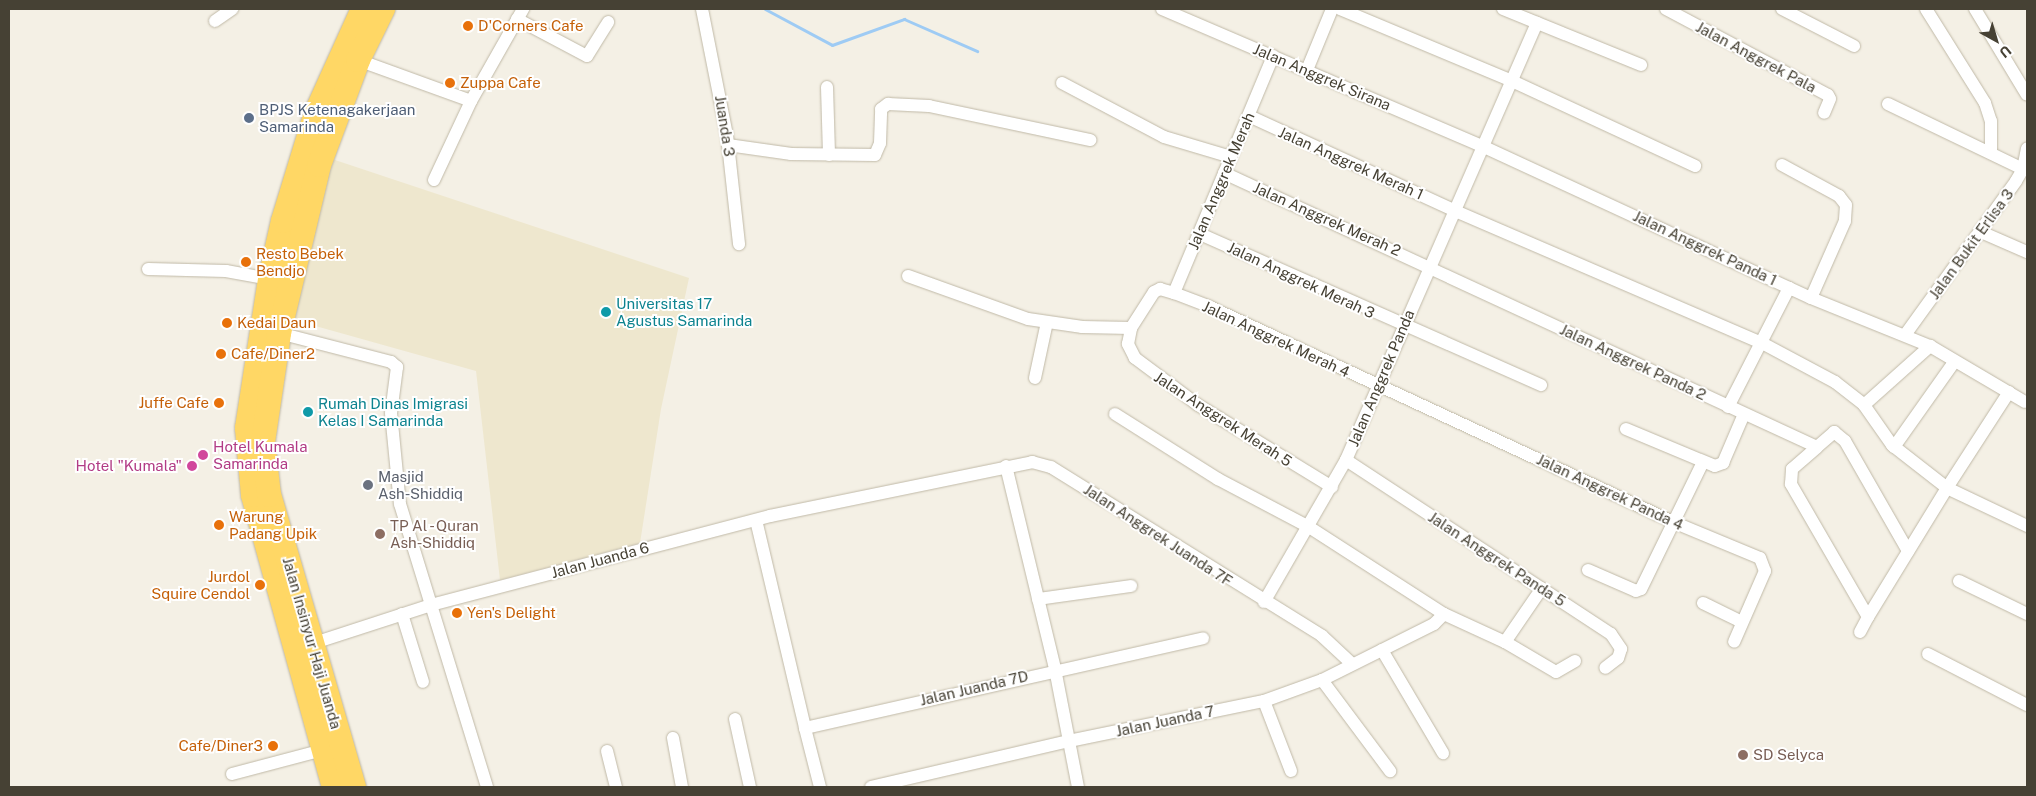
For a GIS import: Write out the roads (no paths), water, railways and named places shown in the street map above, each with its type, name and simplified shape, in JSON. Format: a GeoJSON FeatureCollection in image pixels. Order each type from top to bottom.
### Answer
{"type":"FeatureCollection","features":[{"type":"Feature","properties":{"kind":"highway","name":"Jalan Insinyur Haji Juanda"},"geometry":{"type":"LineString","coordinates":[[354,787],[269,495],[264,462],[265,413],[279,333],[293,224],[316,113],[362,9]]}},
{"type":"Feature","properties":{"kind":"highway","name":"Jalan Insinyur Haji Juanda"},"geometry":{"type":"LineString","coordinates":[[334,787],[261,530],[248,470],[250,396],[270,279],[358,60],[384,9]]}},
{"type":"Feature","properties":{"kind":"street"},"geometry":{"type":"LineString","coordinates":[[215,21],[232,9]]}},
{"type":"Feature","properties":{"kind":"street","name":"Juanda 3"},"geometry":{"type":"LineString","coordinates":[[702,9],[728,145],[739,244]]}},
{"type":"Feature","properties":{"kind":"street","name":"Jalan Anggrek Sirana"},"geometry":{"type":"LineString","coordinates":[[1162,9],[1482,146]]}},
{"type":"Feature","properties":{"kind":"street"},"geometry":{"type":"LineString","coordinates":[[1307,70],[1332,9]]}},
{"type":"Feature","properties":{"kind":"street"},"geometry":{"type":"LineString","coordinates":[[1340,9],[1512,81],[1695,166]]}},
{"type":"Feature","properties":{"kind":"street"},"geometry":{"type":"LineString","coordinates":[[1503,9],[1641,64]]}},
{"type":"Feature","properties":{"kind":"street","name":"Jalan Anggrek Pala"},"geometry":{"type":"LineString","coordinates":[[1666,9],[1828,94],[1830,99],[1824,113]]}},
{"type":"Feature","properties":{"kind":"street"},"geometry":{"type":"LineString","coordinates":[[1782,9],[1854,46]]}},
{"type":"Feature","properties":{"kind":"street"},"geometry":{"type":"LineString","coordinates":[[1926,9],[1985,103],[1991,121],[1991,152]]}},
{"type":"Feature","properties":{"kind":"street"},"geometry":{"type":"LineString","coordinates":[[1974,9],[2027,94]]}},
{"type":"Feature","properties":{"kind":"street"},"geometry":{"type":"LineString","coordinates":[[434,180],[470,101],[520,14],[587,56],[608,22]]}},
{"type":"Feature","properties":{"kind":"street","name":"Jalan Anggrek Panda"},"geometry":{"type":"LineString","coordinates":[[1264,602],[1346,460],[1428,266],[1537,23]]}},
{"type":"Feature","properties":{"kind":"street","name":"Jalan Anggrek Merah"},"geometry":{"type":"LineString","coordinates":[[1174,293],[1273,56]]}},
{"type":"Feature","properties":{"kind":"street"},"geometry":{"type":"LineString","coordinates":[[358,60],[470,101]]}},
{"type":"Feature","properties":{"kind":"street"},"geometry":{"type":"LineString","coordinates":[[1062,83],[1164,137],[1231,157]]}},
{"type":"Feature","properties":{"kind":"street"},"geometry":{"type":"LineString","coordinates":[[827,87],[829,155]]}},
{"type":"Feature","properties":{"kind":"street"},"geometry":{"type":"LineString","coordinates":[[728,145],[791,154],[875,155],[880,143],[882,110],[888,104],[929,106],[1090,140]]}},
{"type":"Feature","properties":{"kind":"street"},"geometry":{"type":"LineString","coordinates":[[1888,104],[1991,152],[2023,170]]}},
{"type":"Feature","properties":{"kind":"street","name":"Jalan Anggrek Merah 1"},"geometry":{"type":"LineString","coordinates":[[1249,116],[1454,210]]}},
{"type":"Feature","properties":{"kind":"street","name":"Jalan Anggrek Panda 1"},"geometry":{"type":"LineString","coordinates":[[1482,146],[1811,298],[1930,346],[2025,402]]}},
{"type":"Feature","properties":{"kind":"street","name":"Jalan Bukit Erlisa 3"},"geometry":{"type":"LineString","coordinates":[[1905,335],[2023,170],[2027,148]]}},
{"type":"Feature","properties":{"kind":"street"},"geometry":{"type":"LineString","coordinates":[[1782,165],[1839,196],[1846,205],[1845,221],[1811,298]]}},
{"type":"Feature","properties":{"kind":"street","name":"Jalan Anggrek Merah 2"},"geometry":{"type":"LineString","coordinates":[[1224,173],[1428,266]]}},
{"type":"Feature","properties":{"kind":"street"},"geometry":{"type":"LineString","coordinates":[[1454,210],[1762,342],[1835,382],[1864,405],[1894,447],[1947,488],[2027,526]]}},
{"type":"Feature","properties":{"kind":"street"},"geometry":{"type":"LineString","coordinates":[[1980,232],[2027,252]]}},
{"type":"Feature","properties":{"kind":"street","name":"Jalan Anggrek Merah 3"},"geometry":{"type":"LineString","coordinates":[[1200,234],[1402,326],[1540,385]]}},
{"type":"Feature","properties":{"kind":"street","name":"Jalan Anggrek Panda 2"},"geometry":{"type":"LineString","coordinates":[[1428,266],[1817,447]]}},
{"type":"Feature","properties":{"kind":"street"},"geometry":{"type":"LineString","coordinates":[[148,269],[226,271],[270,279]]}},
{"type":"Feature","properties":{"kind":"street"},"geometry":{"type":"LineString","coordinates":[[908,276],[1028,319],[1131,328],[1152,294],[1160,289],[1174,293]]}},
{"type":"Feature","properties":{"kind":"street"},"geometry":{"type":"LineString","coordinates":[[1728,406],[1789,288]]}},
{"type":"Feature","properties":{"kind":"street","name":"Jalan Anggrek Merah 4"},"geometry":{"type":"LineString","coordinates":[[1174,293],[1377,386]]}},
{"type":"Feature","properties":{"kind":"street"},"geometry":{"type":"LineString","coordinates":[[1035,378],[1047,322]]}},
{"type":"Feature","properties":{"kind":"street","name":"Jalan Anggrek Merah 5"},"geometry":{"type":"LineString","coordinates":[[1131,328],[1129,349],[1152,373],[1332,487]]}},
{"type":"Feature","properties":{"kind":"street"},"geometry":{"type":"LineString","coordinates":[[279,333],[391,362],[396,366],[391,413],[395,479],[400,504],[487,787]]}},
{"type":"Feature","properties":{"kind":"street"},"geometry":{"type":"LineString","coordinates":[[1864,405],[1930,346]]}},
{"type":"Feature","properties":{"kind":"street"},"geometry":{"type":"LineString","coordinates":[[1894,447],[1955,361]]}},
{"type":"Feature","properties":{"kind":"street","name":"Jalan Anggrek Panda 4"},"geometry":{"type":"LineString","coordinates":[[1377,386],[1673,522],[1760,558],[1764,563],[1765,571],[1734,642]]}},
{"type":"Feature","properties":{"kind":"street"},"geometry":{"type":"LineString","coordinates":[[1860,632],[1908,551],[2008,392]]}},
{"type":"Feature","properties":{"kind":"street"},"geometry":{"type":"LineString","coordinates":[[1116,414],[1218,479],[1309,527],[1444,614],[1505,642],[1556,672],[1575,661]]}},
{"type":"Feature","properties":{"kind":"street"},"geometry":{"type":"LineString","coordinates":[[1626,429],[1715,466],[1723,463],[1744,414]]}},
{"type":"Feature","properties":{"kind":"street"},"geometry":{"type":"LineString","coordinates":[[1868,617],[1791,484],[1792,469],[1834,432],[1845,441],[1908,551]]}},
{"type":"Feature","properties":{"kind":"street","name":"Jalan Anggrek Panda 5"},"geometry":{"type":"LineString","coordinates":[[1346,460],[1611,634],[1620,649],[1618,658],[1605,668]]}},
{"type":"Feature","properties":{"kind":"street","name":"Jalan Juanda 6"},"geometry":{"type":"LineString","coordinates":[[311,644],[431,605],[770,516],[1006,466],[1032,462],[1051,467]]}},
{"type":"Feature","properties":{"kind":"street"},"geometry":{"type":"LineString","coordinates":[[1588,570],[1636,590],[1641,588],[1703,462]]}},
{"type":"Feature","properties":{"kind":"street"},"geometry":{"type":"LineString","coordinates":[[1006,466],[1055,669],[1078,787]]}},
{"type":"Feature","properties":{"kind":"street","name":"Jalan Anggrek Juanda 7F"},"geometry":{"type":"LineString","coordinates":[[1051,467],[1327,640],[1352,664]]}},
{"type":"Feature","properties":{"kind":"street"},"geometry":{"type":"LineString","coordinates":[[756,520],[820,787]]}},
{"type":"Feature","properties":{"kind":"street"},"geometry":{"type":"LineString","coordinates":[[1959,581],[2027,614]]}},
{"type":"Feature","properties":{"kind":"street"},"geometry":{"type":"LineString","coordinates":[[1038,599],[1132,586]]}},
{"type":"Feature","properties":{"kind":"street"},"geometry":{"type":"LineString","coordinates":[[1505,642],[1542,588]]}},
{"type":"Feature","properties":{"kind":"street"},"geometry":{"type":"LineString","coordinates":[[1703,603],[1742,622]]}},
{"type":"Feature","properties":{"kind":"street"},"geometry":{"type":"LineString","coordinates":[[402,614],[423,682]]}},
{"type":"Feature","properties":{"kind":"street","name":"Jalan Juanda 7"},"geometry":{"type":"LineString","coordinates":[[871,787],[1069,741],[1264,701],[1322,680],[1434,624],[1444,614]]}},
{"type":"Feature","properties":{"kind":"street","name":"Jalan Juanda 7D"},"geometry":{"type":"LineString","coordinates":[[805,728],[1055,669],[1203,638]]}},
{"type":"Feature","properties":{"kind":"street"},"geometry":{"type":"LineString","coordinates":[[1382,650],[1443,753]]}},
{"type":"Feature","properties":{"kind":"street"},"geometry":{"type":"LineString","coordinates":[[1928,654],[2027,705]]}},
{"type":"Feature","properties":{"kind":"street"},"geometry":{"type":"LineString","coordinates":[[1322,680],[1390,771]]}},
{"type":"Feature","properties":{"kind":"street"},"geometry":{"type":"LineString","coordinates":[[1264,701],[1290,771]]}},
{"type":"Feature","properties":{"kind":"street"},"geometry":{"type":"LineString","coordinates":[[735,720],[750,787]]}},
{"type":"Feature","properties":{"kind":"street"},"geometry":{"type":"LineString","coordinates":[[673,738],[682,787]]}},
{"type":"Feature","properties":{"kind":"street"},"geometry":{"type":"LineString","coordinates":[[232,774],[323,750]]}},
{"type":"Feature","properties":{"kind":"street"},"geometry":{"type":"LineString","coordinates":[[607,751],[616,787]]}},
{"type":"Feature","properties":{"kind":"waterway"},"geometry":{"type":"LineString","coordinates":[[765,9],[832,45],[904,19],[977,51]]}},
{"type":"Feature","properties":{"kind":"place","name":"D'Corners Cafe"},"geometry":{"type":"Point","coordinates":[468,26]}},
{"type":"Feature","properties":{"kind":"place","name":"Zuppa Cafe"},"geometry":{"type":"Point","coordinates":[450,83]}},
{"type":"Feature","properties":{"kind":"place","name":"BPJS Ketenagakerjaan Samarinda"},"geometry":{"type":"Point","coordinates":[249,118]}},
{"type":"Feature","properties":{"kind":"place","name":"Resto Bebek Bendjo"},"geometry":{"type":"Point","coordinates":[246,262]}},
{"type":"Feature","properties":{"kind":"place","name":"Universitas 17 Agustus Samarinda"},"geometry":{"type":"Point","coordinates":[606,312]}},
{"type":"Feature","properties":{"kind":"place","name":"Kedai Daun"},"geometry":{"type":"Point","coordinates":[227,323]}},
{"type":"Feature","properties":{"kind":"place","name":"Cafe/Diner2"},"geometry":{"type":"Point","coordinates":[221,354]}},
{"type":"Feature","properties":{"kind":"place","name":"Juffe Cafe"},"geometry":{"type":"Point","coordinates":[219,403]}},
{"type":"Feature","properties":{"kind":"place","name":"Rumah Dinas Imigrasi Kelas I Samarinda"},"geometry":{"type":"Point","coordinates":[308,412]}},
{"type":"Feature","properties":{"kind":"place","name":"Hotel Kumala Samarinda"},"geometry":{"type":"Point","coordinates":[203,455]}},
{"type":"Feature","properties":{"kind":"place","name":"Hotel \"Kumala\""},"geometry":{"type":"Point","coordinates":[192,466]}},
{"type":"Feature","properties":{"kind":"place","name":"Masjid Ash-Shiddiq"},"geometry":{"type":"Point","coordinates":[368,485]}},
{"type":"Feature","properties":{"kind":"place","name":"Warung Padang Upik"},"geometry":{"type":"Point","coordinates":[219,525]}},
{"type":"Feature","properties":{"kind":"place","name":"TP Al - Quran Ash-Shiddiq"},"geometry":{"type":"Point","coordinates":[380,534]}},
{"type":"Feature","properties":{"kind":"place","name":"Jurdol Squire Cendol"},"geometry":{"type":"Point","coordinates":[260,585]}},
{"type":"Feature","properties":{"kind":"place","name":"Yen's Delight"},"geometry":{"type":"Point","coordinates":[457,613]}},
{"type":"Feature","properties":{"kind":"place","name":"Cafe/Diner3"},"geometry":{"type":"Point","coordinates":[273,746]}},
{"type":"Feature","properties":{"kind":"place","name":"SD Selyca"},"geometry":{"type":"Point","coordinates":[1743,755]}}]}
